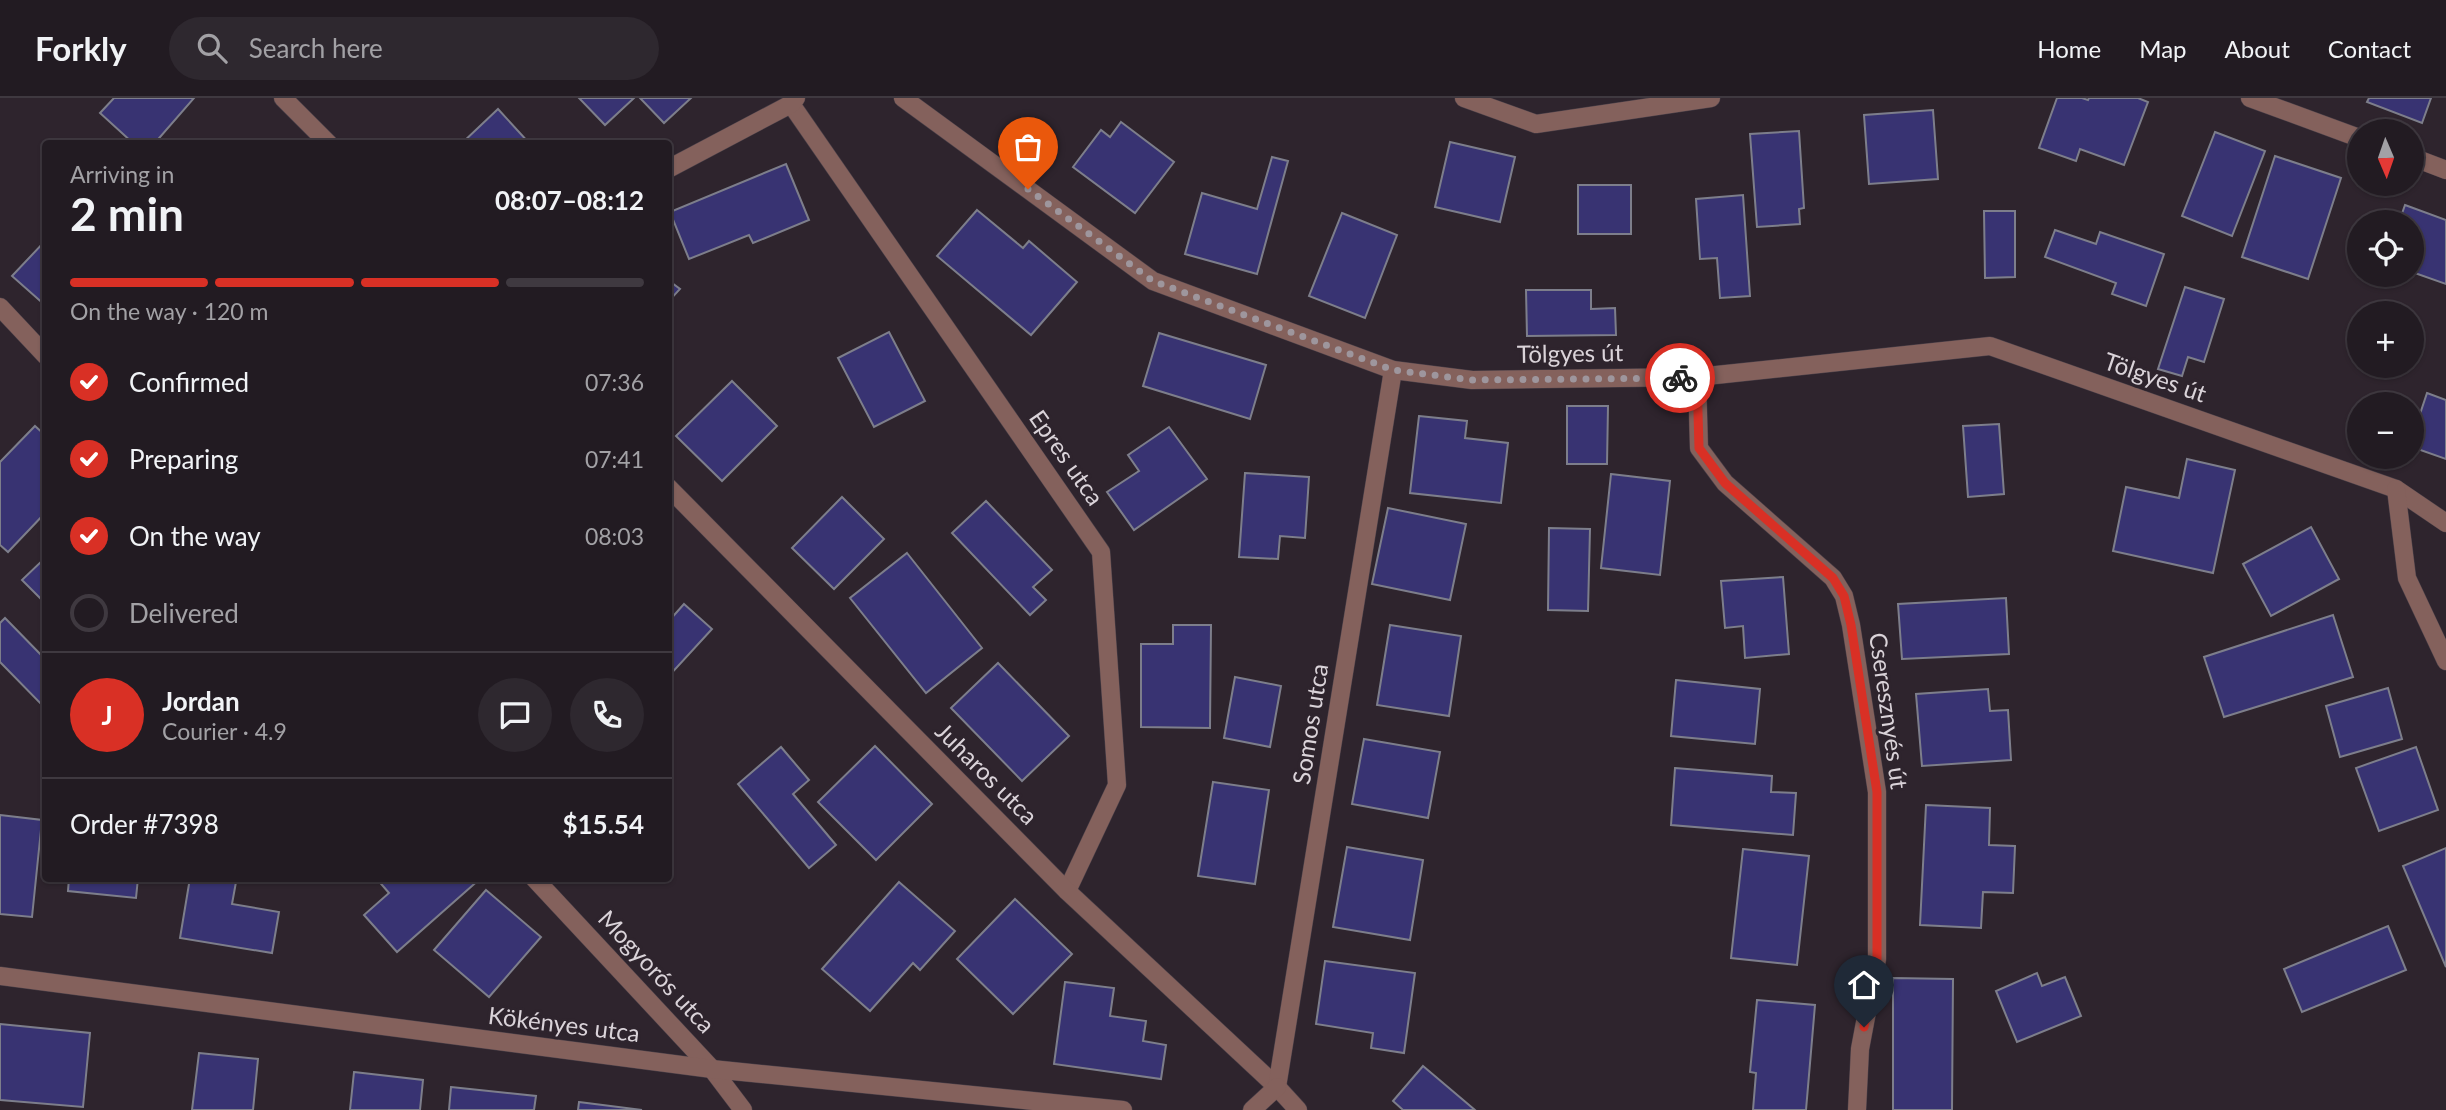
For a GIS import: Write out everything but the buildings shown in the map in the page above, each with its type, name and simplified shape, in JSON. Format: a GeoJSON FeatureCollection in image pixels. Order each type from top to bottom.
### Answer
{"type":"FeatureCollection","features":[{"type":"Feature","properties":{"kind":"street"},"geometry":{"type":"LineString","coordinates":[[283,98],[325,140]]}},
{"type":"Feature","properties":{"kind":"street","name":"Tölgyes út"},"geometry":{"type":"LineString","coordinates":[[902,98],[1153,281],[1393,370],[1472,380],[1697,377],[1990,346],[2396,489],[2446,523]]}},
{"type":"Feature","properties":{"kind":"street"},"geometry":{"type":"LineString","coordinates":[[1464,98],[1536,124],[1711,98]]}},
{"type":"Feature","properties":{"kind":"street"},"geometry":{"type":"LineString","coordinates":[[2250,98],[2347,134]]}},
{"type":"Feature","properties":{"kind":"street"},"geometry":{"type":"LineString","coordinates":[[672,167],[794,101]]}},
{"type":"Feature","properties":{"kind":"street","name":"Epres utca"},"geometry":{"type":"LineString","coordinates":[[794,101],[1101,552],[1117,785],[1067,891]]}},
{"type":"Feature","properties":{"kind":"street"},"geometry":{"type":"LineString","coordinates":[[2424,162],[2446,170]]}},
{"type":"Feature","properties":{"kind":"street"},"geometry":{"type":"LineString","coordinates":[[0,307],[42,352]]}},
{"type":"Feature","properties":{"kind":"street","name":"Somos utca"},"geometry":{"type":"LineString","coordinates":[[1278,1087],[1393,370]]}},
{"type":"Feature","properties":{"kind":"street","name":"Cseresznyés út"},"geometry":{"type":"LineString","coordinates":[[1697,377],[1699,448],[1725,483],[1833,578],[1844,596],[1851,625],[1877,792],[1878,864],[1877,959],[1860,1049],[1857,1110]]}},
{"type":"Feature","properties":{"kind":"street"},"geometry":{"type":"LineString","coordinates":[[2396,489],[2407,578],[2446,662]]}},
{"type":"Feature","properties":{"kind":"street","name":"Juharos utca"},"geometry":{"type":"LineString","coordinates":[[672,491],[1067,891],[1278,1087],[1298,1110]]}},
{"type":"Feature","properties":{"kind":"street","name":"Mogyorós utca"},"geometry":{"type":"LineString","coordinates":[[538,882],[712,1069],[743,1110]]}},
{"type":"Feature","properties":{"kind":"street","name":"Kökényes utca"},"geometry":{"type":"LineString","coordinates":[[0,976],[712,1069],[1123,1110]]}},
{"type":"Feature","properties":{"kind":"street"},"geometry":{"type":"LineString","coordinates":[[1252,1110],[1278,1087]]}},
{"type":"Feature","properties":{"kind":"way so far"},"geometry":{"type":"LineString","coordinates":[[1028,189],[1153,281],[1393,370],[1472,380],[1680,378]]}},
{"type":"Feature","properties":{"kind":"route"},"geometry":{"type":"LineString","coordinates":[[1680,378],[1697,377],[1699,448],[1725,483],[1833,578],[1844,596],[1877,792],[1877,959],[1864,1027]]}}]}
